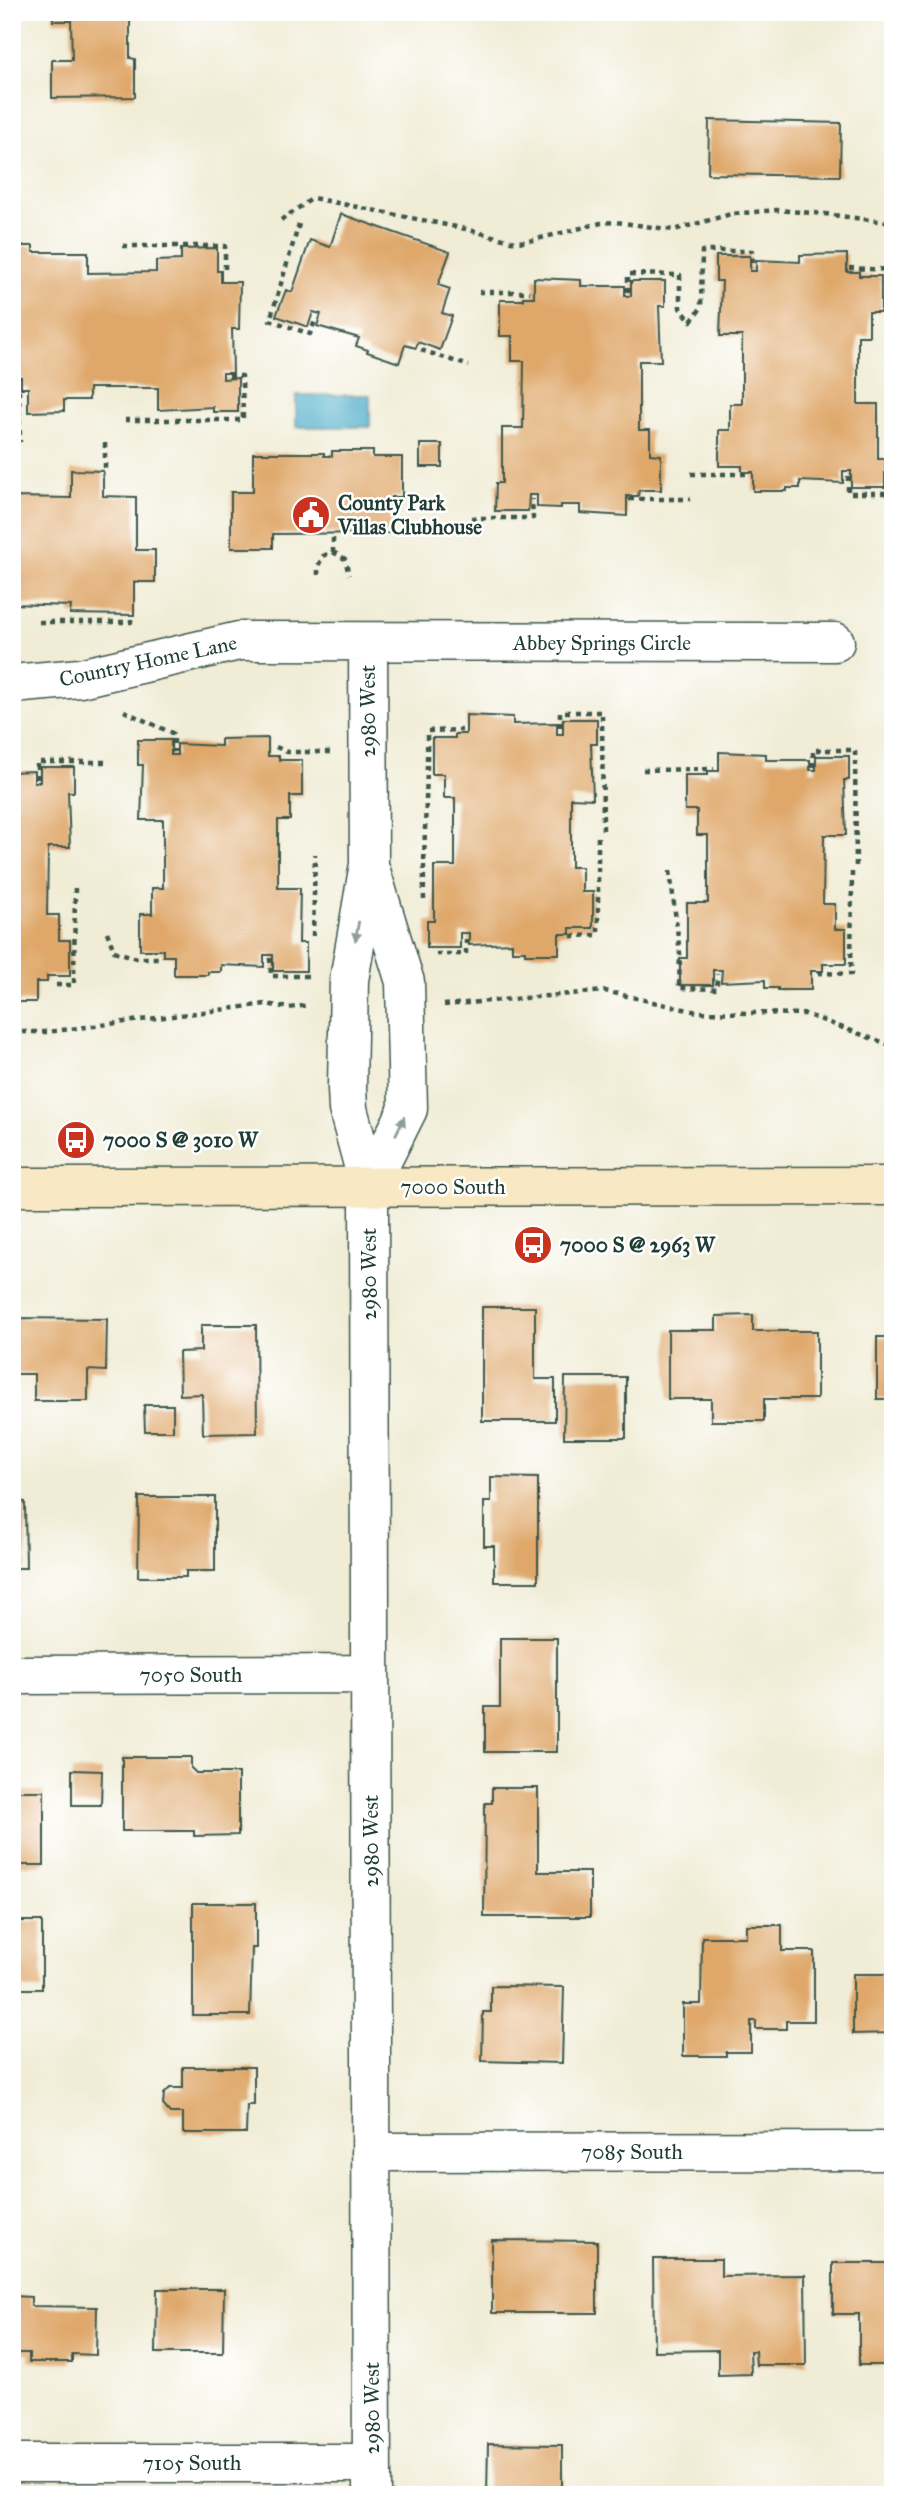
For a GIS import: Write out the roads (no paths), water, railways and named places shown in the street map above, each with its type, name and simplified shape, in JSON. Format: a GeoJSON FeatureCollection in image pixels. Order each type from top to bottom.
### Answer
{"type":"FeatureCollection","features":[{"type":"Feature","properties":{"kind":"main road","name":"7000 South"},"geometry":{"type":"LineString","coordinates":[[12,1187],[893,1186]]}},
{"type":"Feature","properties":{"kind":"street","name":"Country Home Lane"},"geometry":{"type":"LineString","coordinates":[[12,684],[80,678],[239,641],[368,642]]}},
{"type":"Feature","properties":{"kind":"street","name":"Abbey Springs Circle"},"geometry":{"type":"LineString","coordinates":[[368,642],[835,642]]}},
{"type":"Feature","properties":{"kind":"street","name":"2980 West"},"geometry":{"type":"LineString","coordinates":[[368,642],[369,864],[349,979],[347,1087],[348,1109],[369,1187],[372,2479]]}},
{"type":"Feature","properties":{"kind":"street","name":"2980 West"},"geometry":{"type":"LineString","coordinates":[[369,864],[405,982],[408,1109],[369,1187]]}},
{"type":"Feature","properties":{"kind":"street","name":"7050 South"},"geometry":{"type":"LineString","coordinates":[[12,1675],[370,1674]]}},
{"type":"Feature","properties":{"kind":"street","name":"7085 South"},"geometry":{"type":"LineString","coordinates":[[371,2152],[893,2151]]}},
{"type":"Feature","properties":{"kind":"street","name":"7105 South"},"geometry":{"type":"LineString","coordinates":[[12,2463],[372,2479]]}},
{"type":"Feature","properties":{"kind":"water"},"geometry":{"type":"Polygon","coordinates":[[[296,395],[370,395],[370,427],[296,427],[296,395]]]}},
{"type":"Feature","properties":{"kind":"place","name":"County Park Villas Clubhouse"},"geometry":{"type":"Point","coordinates":[311,515]}},
{"type":"Feature","properties":{"kind":"place","name":"7000 S @ 3010 W"},"geometry":{"type":"Point","coordinates":[76,1140]}},
{"type":"Feature","properties":{"kind":"place","name":"7000 S @ 2963 W"},"geometry":{"type":"Point","coordinates":[533,1245]}}]}
